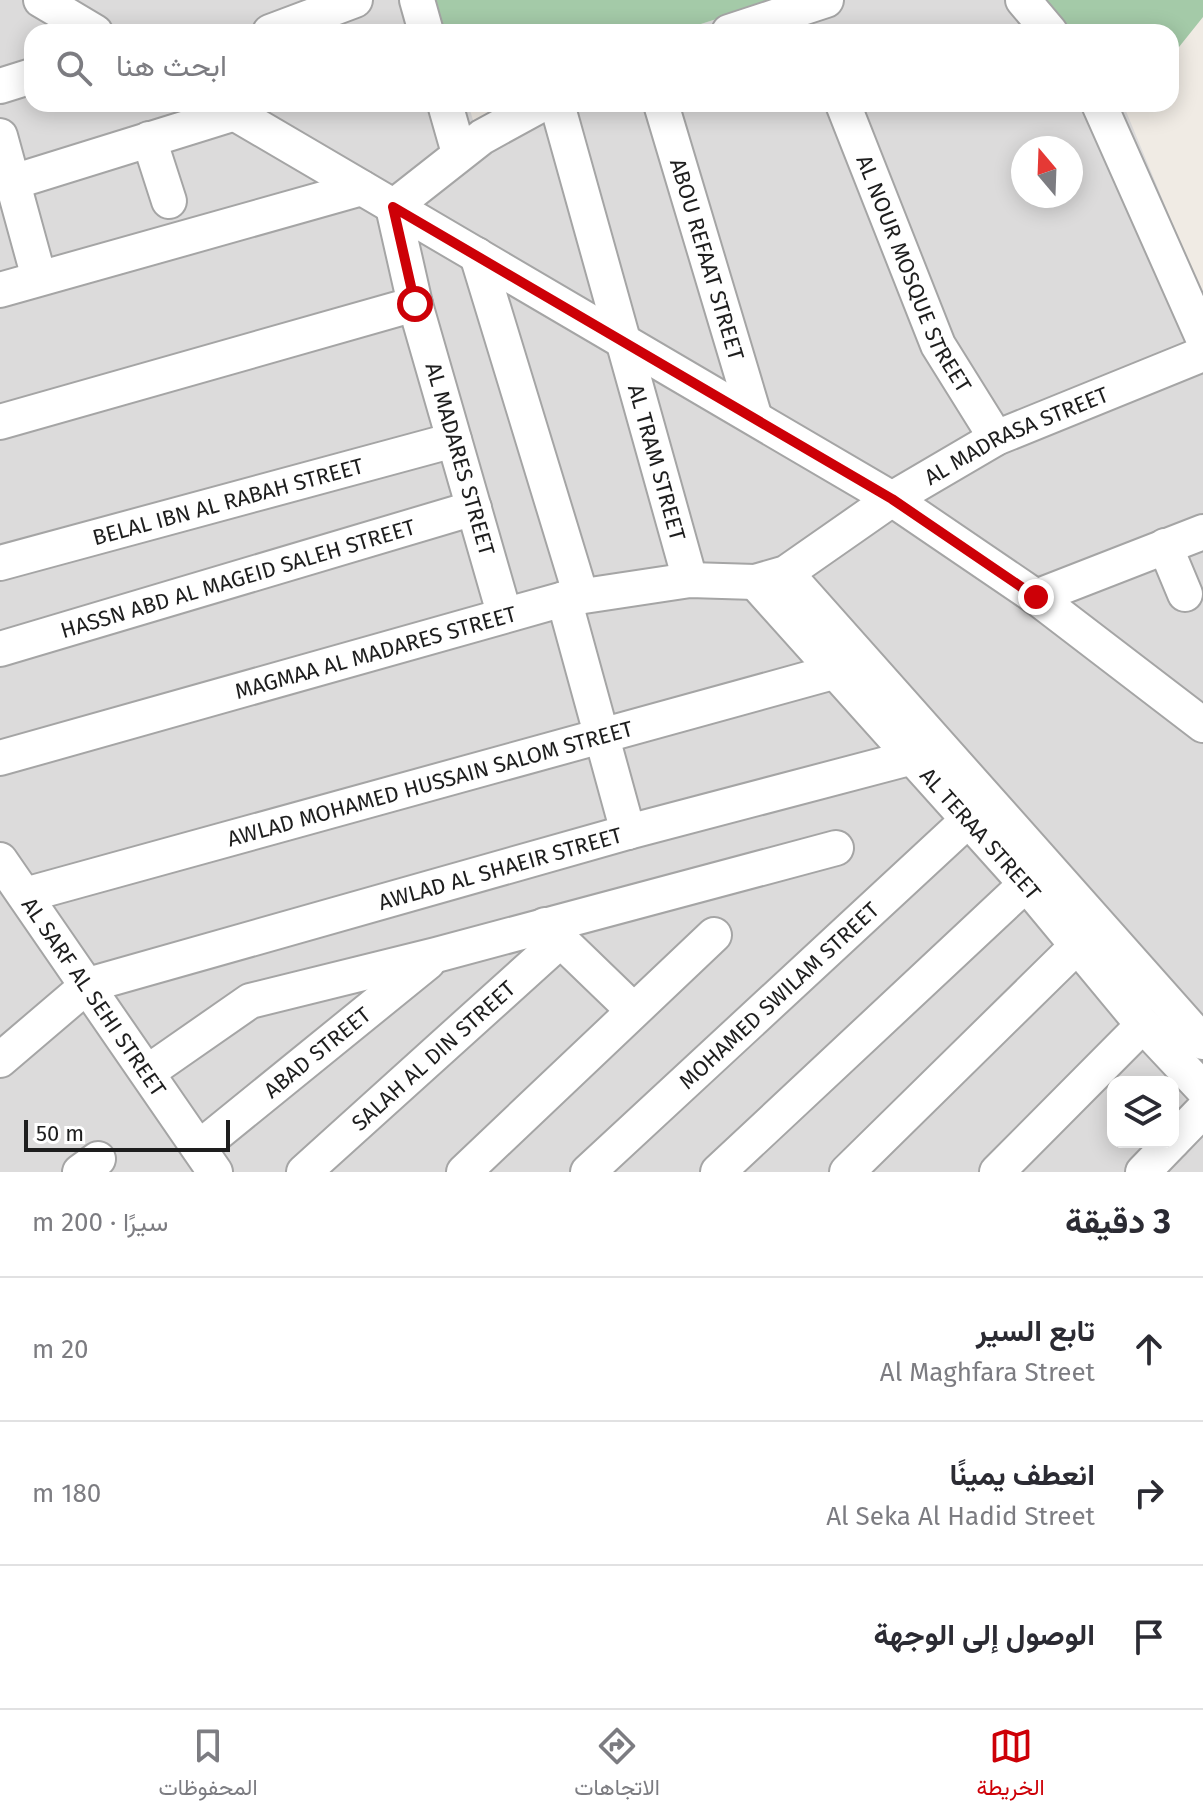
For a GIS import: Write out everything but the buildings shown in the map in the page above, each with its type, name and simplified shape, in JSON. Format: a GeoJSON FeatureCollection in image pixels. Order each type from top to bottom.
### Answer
{"type":"FeatureCollection","features":[{"type":"Feature","properties":{"kind":"street"},"geometry":{"type":"LineString","coordinates":[[41,0],[82,24]]}},
{"type":"Feature","properties":{"kind":"street"},"geometry":{"type":"LineString","coordinates":[[291,24],[355,0]]}},
{"type":"Feature","properties":{"kind":"street"},"geometry":{"type":"LineString","coordinates":[[417,0],[424,24]]}},
{"type":"Feature","properties":{"kind":"street"},"geometry":{"type":"LineString","coordinates":[[1023,0],[1043,24]]}},
{"type":"Feature","properties":{"kind":"street"},"geometry":{"type":"LineString","coordinates":[[766,24],[816,13]]}},
{"type":"Feature","properties":{"kind":"street"},"geometry":{"type":"LineString","coordinates":[[0,86],[24,78]]}},
{"type":"Feature","properties":{"kind":"street"},"geometry":{"type":"LineString","coordinates":[[13,182],[149,139],[217,112]]}},
{"type":"Feature","properties":{"kind":"street"},"geometry":{"type":"LineString","coordinates":[[234,112],[624,343],[754,415],[892,499],[1197,712]]}},
{"type":"Feature","properties":{"kind":"street"},"geometry":{"type":"LineString","coordinates":[[447,112],[459,153]]}},
{"type":"Feature","properties":{"kind":"street"},"geometry":{"type":"LineString","coordinates":[[393,207],[459,153],[526,112]]}},
{"type":"Feature","properties":{"kind":"street","name":"AL TRAM STREET"},"geometry":{"type":"LineString","coordinates":[[559,112],[690,580]]}},
{"type":"Feature","properties":{"kind":"street","name":"ABOU REFAAT STREET"},"geometry":{"type":"LineString","coordinates":[[663,112],[754,415]]}},
{"type":"Feature","properties":{"kind":"street","name":"AL NOUR MOSQUE STREET"},"geometry":{"type":"LineString","coordinates":[[846,112],[943,355],[996,438]]}},
{"type":"Feature","properties":{"kind":"street"},"geometry":{"type":"LineString","coordinates":[[1103,112],[1203,338]]}},
{"type":"Feature","properties":{"kind":"street"},"geometry":{"type":"LineString","coordinates":[[0,136],[39,278]]}},
{"type":"Feature","properties":{"kind":"street"},"geometry":{"type":"LineString","coordinates":[[149,139],[169,201]]}},
{"type":"Feature","properties":{"kind":"street"},"geometry":{"type":"LineString","coordinates":[[0,290],[362,188]]}},
{"type":"Feature","properties":{"kind":"street","name":"AL MADARES STREET"},"geometry":{"type":"LineString","coordinates":[[393,207],[415,304],[504,613]]}},
{"type":"Feature","properties":{"kind":"street"},"geometry":{"type":"LineString","coordinates":[[477,255],[572,597],[602,737],[628,832]]}},
{"type":"Feature","properties":{"kind":"street"},"geometry":{"type":"LineString","coordinates":[[0,422],[415,304]]}},
{"type":"Feature","properties":{"kind":"street","name":"AL MADRASA STREET"},"geometry":{"type":"LineString","coordinates":[[771,577],[892,499],[996,438],[1203,354]]}},
{"type":"Feature","properties":{"kind":"street","name":"BELAL IBN AL RABAH STREET"},"geometry":{"type":"LineString","coordinates":[[0,563],[454,440]]}},
{"type":"Feature","properties":{"kind":"street","name":"HASSN ABD AL MAGEID SALEH STREET"},"geometry":{"type":"LineString","coordinates":[[0,649],[474,508]]}},
{"type":"Feature","properties":{"kind":"street"},"geometry":{"type":"LineString","coordinates":[[1036,597],[1165,546],[1202,535]]}},
{"type":"Feature","properties":{"kind":"street"},"geometry":{"type":"LineString","coordinates":[[1165,546],[1185,594]]}},
{"type":"Feature","properties":{"kind":"street","name":"MAGMAA AL MADARES STREET"},"geometry":{"type":"LineString","coordinates":[[0,758],[504,613],[572,597],[690,580],[771,577]]}},
{"type":"Feature","properties":{"kind":"street","name":"AL TERAA STREET"},"geometry":{"type":"LineString","coordinates":[[771,577],[833,672],[1026,884],[1143,1025],[1203,1089]]}},
{"type":"Feature","properties":{"kind":"street","name":"AL TERAA STREET"},"geometry":{"type":"LineString","coordinates":[[771,577],[1200,1034]]}},
{"type":"Feature","properties":{"kind":"street","name":"AWLAD MOHAMED HUSSAIN SALOM STREET"},"geometry":{"type":"LineString","coordinates":[[25,895],[833,672]]}},
{"type":"Feature","properties":{"kind":"street","name":"AWLAD AL SHAEIR STREET"},"geometry":{"type":"LineString","coordinates":[[88,985],[628,832],[913,757]]}},
{"type":"Feature","properties":{"kind":"street","name":"MOHAMED SWILAM STREET"},"geometry":{"type":"LineString","coordinates":[[588,1172],[968,820]]}},
{"type":"Feature","properties":{"kind":"street"},"geometry":{"type":"LineString","coordinates":[[148,1072],[250,1001],[436,955],[553,932],[836,848]]}},
{"type":"Feature","properties":{"kind":"street","name":"AL SARF AL SEHI STREET"},"geometry":{"type":"LineString","coordinates":[[0,860],[207,1160]]}},
{"type":"Feature","properties":{"kind":"street"},"geometry":{"type":"LineString","coordinates":[[718,1172],[1026,884]]}},
{"type":"Feature","properties":{"kind":"street"},"geometry":{"type":"LineString","coordinates":[[553,932],[633,1010]]}},
{"type":"Feature","properties":{"kind":"street","name":"SALAH AL DIN STREET"},"geometry":{"type":"LineString","coordinates":[[304,1172],[553,932]]}},
{"type":"Feature","properties":{"kind":"street"},"geometry":{"type":"LineString","coordinates":[[464,1172],[714,935]]}},
{"type":"Feature","properties":{"kind":"street"},"geometry":{"type":"LineString","coordinates":[[847,1172],[1077,946]]}},
{"type":"Feature","properties":{"kind":"street","name":"ABAD STREET"},"geometry":{"type":"LineString","coordinates":[[207,1160],[436,955]]}},
{"type":"Feature","properties":{"kind":"street"},"geometry":{"type":"LineString","coordinates":[[2,1053],[88,985]]}},
{"type":"Feature","properties":{"kind":"street"},"geometry":{"type":"LineString","coordinates":[[997,1172],[1143,1025]]}},
{"type":"Feature","properties":{"kind":"street"},"geometry":{"type":"LineString","coordinates":[[1179,1134],[1203,1110]]}},
{"type":"Feature","properties":{"kind":"street"},"geometry":{"type":"LineString","coordinates":[[1143,1172],[1165,1148]]}},
{"type":"Feature","properties":{"kind":"shaded area"},"geometry":{"type":"Polygon","coordinates":[[[0,0],[434,0],[442,24],[24,24],[24,112],[471,112],[474,123],[498,112],[1126,112],[1203,297],[1203,1172],[0,1172],[0,0]]]}},
{"type":"Feature","properties":{"kind":"shaded area"},"geometry":{"type":"Polygon","coordinates":[[[776,0],[1043,0],[1062,24],[701,24],[776,0]]]}},
{"type":"Feature","properties":{"kind":"green space"},"geometry":{"type":"Polygon","coordinates":[[[434,0],[776,0],[701,24],[442,24],[434,0]]]}},
{"type":"Feature","properties":{"kind":"green space"},"geometry":{"type":"Polygon","coordinates":[[[1043,0],[1203,0],[1203,17],[1179,47],[1179,24],[1062,24],[1043,0]]]}},
{"type":"Feature","properties":{"kind":"route"},"geometry":{"type":"LineString","coordinates":[[415,304],[393,219],[393,207],[624,343],[754,415],[892,499],[1036,597]]}}]}
